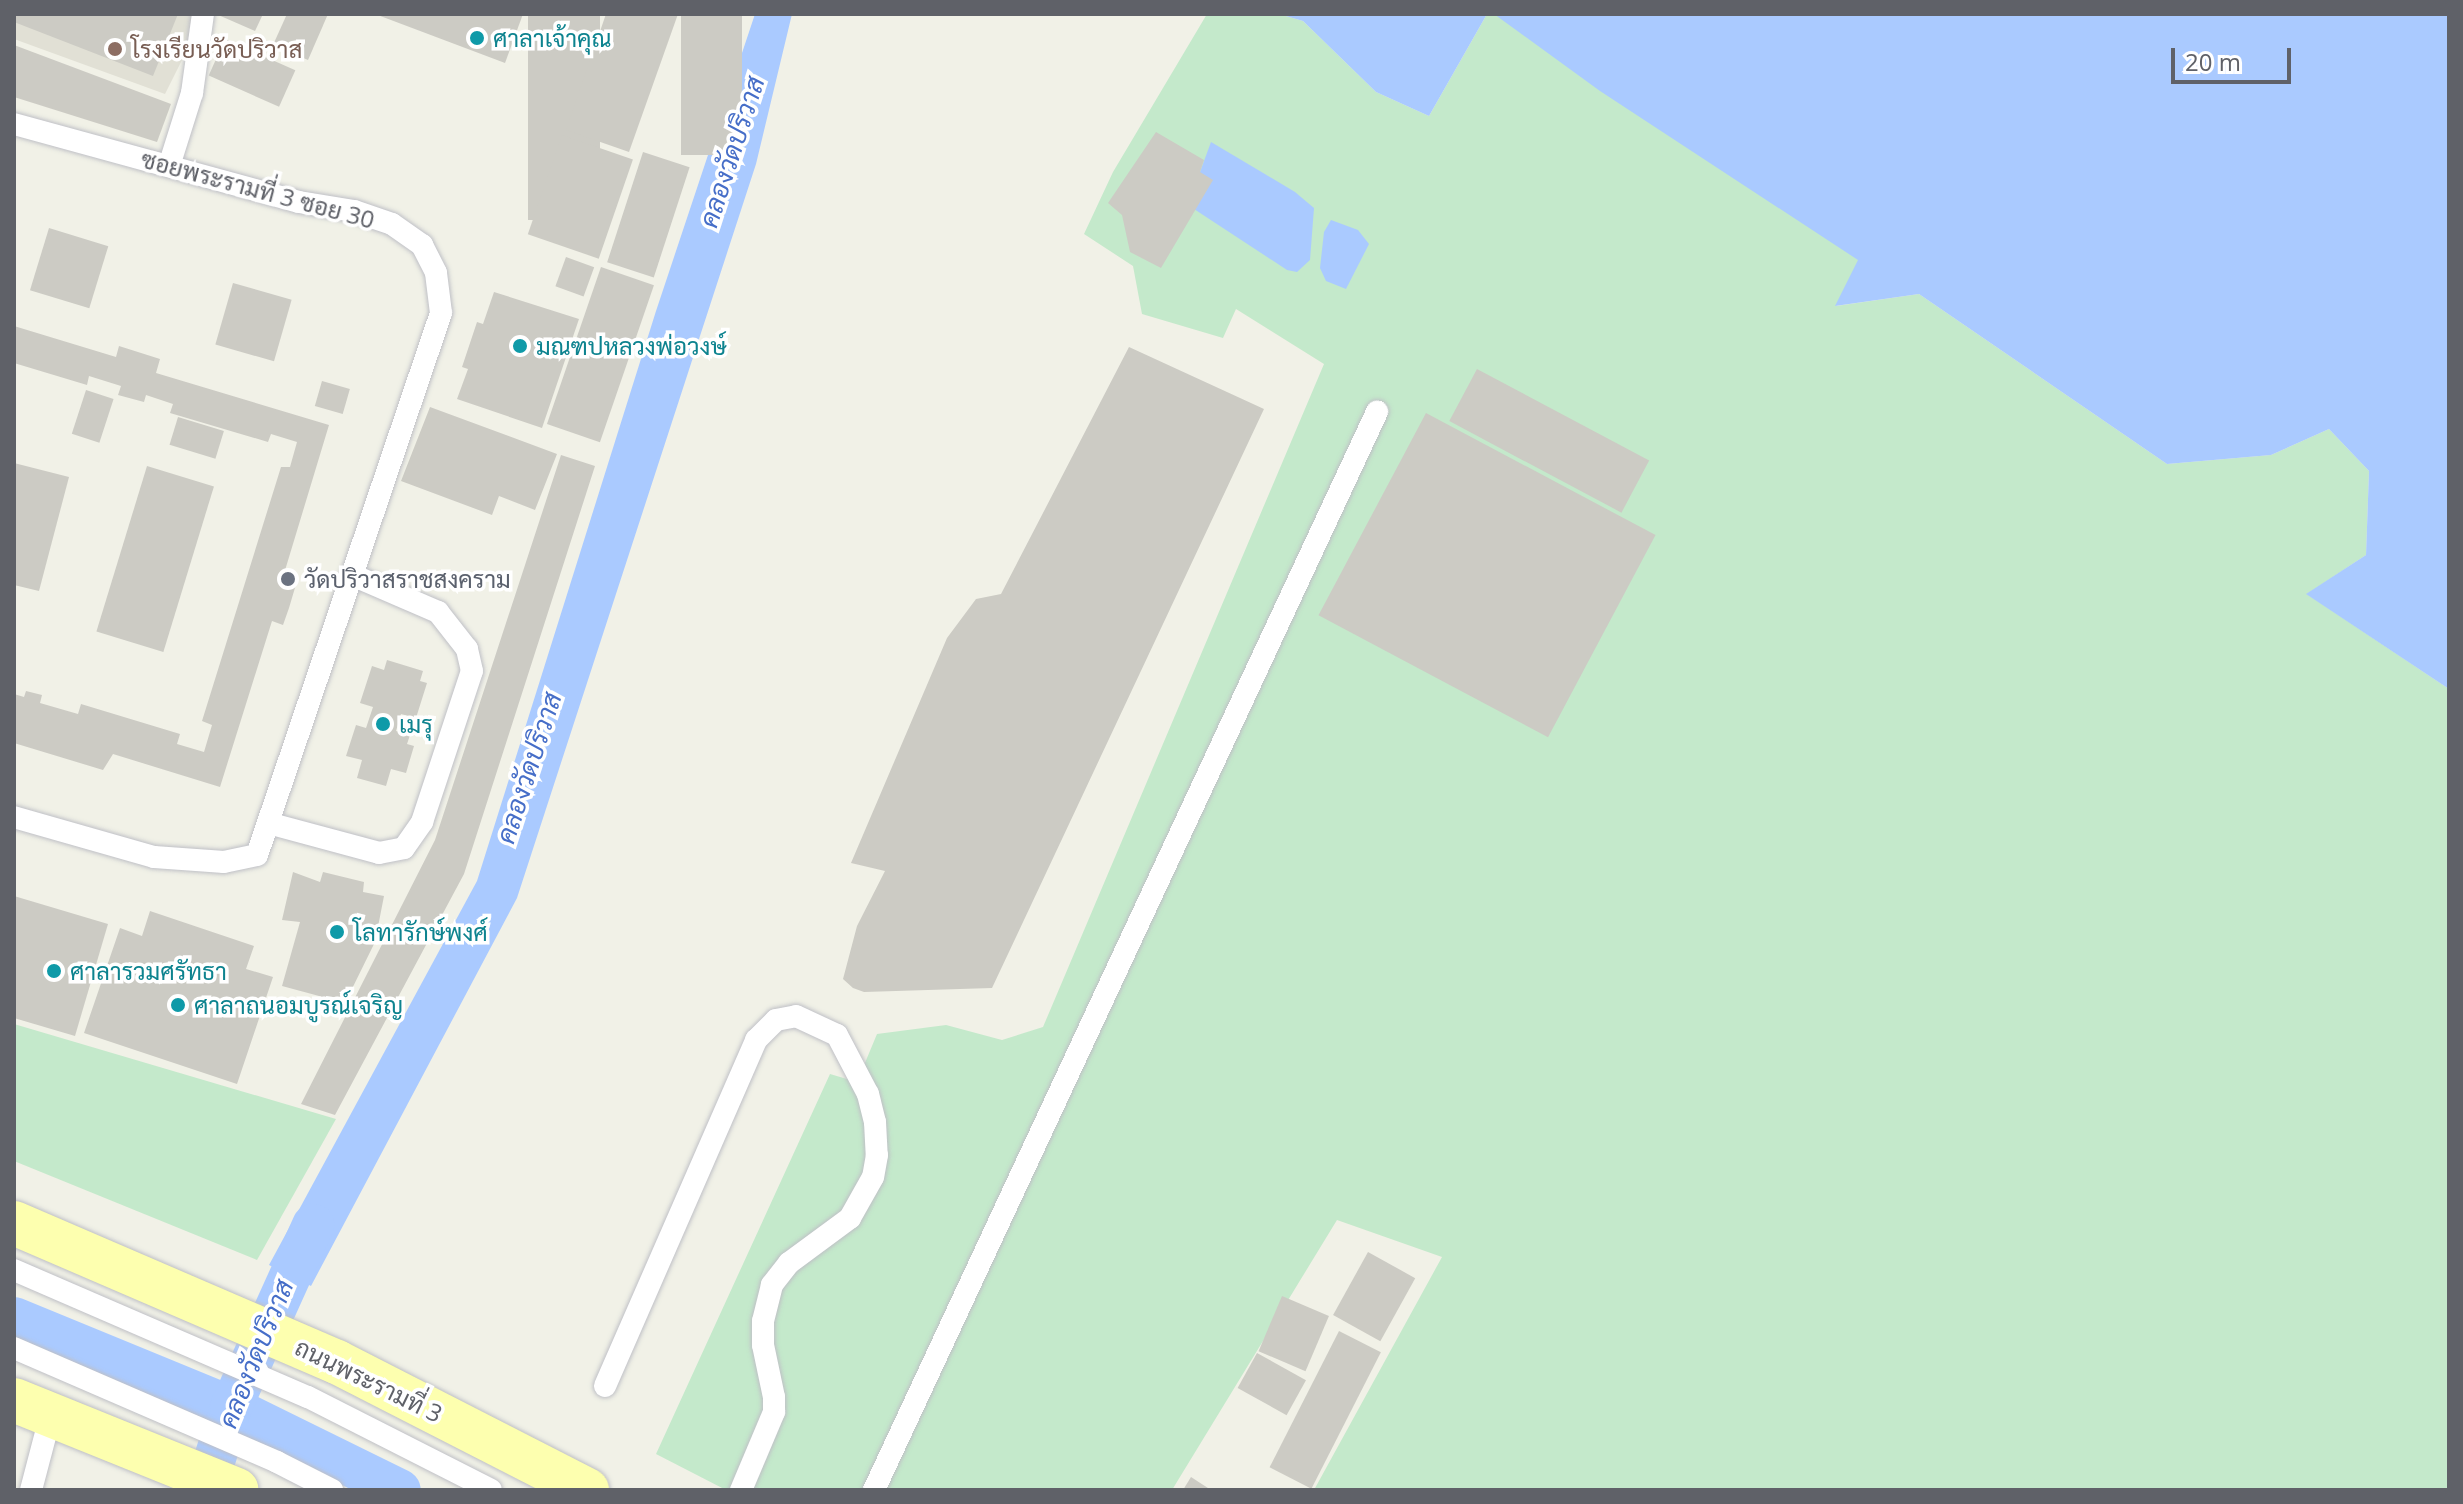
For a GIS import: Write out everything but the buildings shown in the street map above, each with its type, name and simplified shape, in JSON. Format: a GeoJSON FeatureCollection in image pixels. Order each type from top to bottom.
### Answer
{"type":"FeatureCollection","features":[{"type":"Feature","properties":{"kind":"main road","name":"ถนนพระรามที่ 3"},"geometry":{"type":"LineString","coordinates":[[14,1223],[292,1341],[587,1490]]}},
{"type":"Feature","properties":{"kind":"main road"},"geometry":{"type":"LineString","coordinates":[[33,1407],[237,1490]]}},
{"type":"Feature","properties":{"kind":"lane"},"geometry":{"type":"LineString","coordinates":[[169,166],[192,93],[203,14]]}},
{"type":"Feature","properties":{"kind":"lane","name":"ซอยพระรามที่ 3 ซอย 30"},"geometry":{"type":"LineString","coordinates":[[14,124],[299,202],[354,211],[392,224],[422,245],[436,273],[441,313],[257,855],[224,862],[154,857],[14,817]]}},
{"type":"Feature","properties":{"kind":"lane"},"geometry":{"type":"LineString","coordinates":[[874,1490],[1377,412]]}},
{"type":"Feature","properties":{"kind":"lane"},"geometry":{"type":"LineString","coordinates":[[268,823],[379,853],[404,848],[422,822],[472,671],[467,649],[438,612],[352,575]]}},
{"type":"Feature","properties":{"kind":"lane"},"geometry":{"type":"LineString","coordinates":[[605,1386],[756,1040],[776,1020],[796,1016],[837,1035],[868,1094],[875,1122],[877,1155],[873,1177],[850,1218],[789,1263],[772,1285],[763,1321],[763,1345],[774,1397],[774,1412],[741,1490]]}},
{"type":"Feature","properties":{"kind":"lane"},"geometry":{"type":"LineString","coordinates":[[14,1270],[270,1380],[491,1490]]}},
{"type":"Feature","properties":{"kind":"lane"},"geometry":{"type":"LineString","coordinates":[[14,1348],[277,1462],[332,1490]]}},
{"type":"Feature","properties":{"kind":"lane"},"geometry":{"type":"LineString","coordinates":[[31,1490],[33,1407]]}},
{"type":"Feature","properties":{"kind":"shaded area","name":"โรงเรียนวัดปริวาส"},"geometry":{"type":"Polygon","coordinates":[[[14,14],[205,14],[165,94],[14,39],[14,14]]]}},
{"type":"Feature","properties":{"kind":"green space"},"geometry":{"type":"Polygon","coordinates":[[[1207,14],[1279,14],[1303,21],[1376,92],[1429,116],[1487,14],[1495,14],[1859,260],[1836,306],[1919,294],[2167,464],[2271,455],[2329,429],[2369,471],[2366,555],[2307,594],[2449,689],[2449,1490],[1314,1490],[1442,1257],[1337,1220],[1172,1490],[726,1490],[656,1454],[830,1074],[857,1082],[877,1034],[946,1025],[1002,1040],[1043,1027],[1324,364],[1236,309],[1223,338],[1142,314],[1133,266],[1084,234],[1113,172],[1207,14]]]}},
{"type":"Feature","properties":{"kind":"green space"},"geometry":{"type":"Polygon","coordinates":[[[14,1024],[336,1119],[257,1260],[14,1161],[14,1024]]]}},
{"type":"Feature","properties":{"kind":"water"},"geometry":{"type":"Polygon","coordinates":[[[755,14],[792,14],[756,164],[517,898],[311,1286],[269,1265],[477,881],[656,311],[755,14]]]}},
{"type":"Feature","properties":{"kind":"water"},"geometry":{"type":"Polygon","coordinates":[[[1279,14],[1487,14],[1429,116],[1376,92],[1303,21],[1279,14]]]}},
{"type":"Feature","properties":{"kind":"water"},"geometry":{"type":"Polygon","coordinates":[[[1494,14],[2449,14],[2449,689],[2306,594],[2366,555],[2369,471],[2329,429],[2271,455],[2167,464],[1919,294],[1835,306],[1858,260],[1600,91],[1494,14]]]}},
{"type":"Feature","properties":{"kind":"water"},"geometry":{"type":"Polygon","coordinates":[[[1211,142],[1295,192],[1314,208],[1310,260],[1297,272],[1287,270],[1194,209],[1200,172],[1211,142]]]}},
{"type":"Feature","properties":{"kind":"water"},"geometry":{"type":"Polygon","coordinates":[[[1331,220],[1358,230],[1369,244],[1346,289],[1326,281],[1320,268],[1324,232],[1331,220]]]}},
{"type":"Feature","properties":{"kind":"waterway","name":"คลองวัดปริวาส"},"geometry":{"type":"LineString","coordinates":[[205,1490],[231,1407],[313,1225]]}},
{"type":"Feature","properties":{"kind":"waterway"},"geometry":{"type":"LineString","coordinates":[[14,1318],[231,1407],[400,1490]]}},
{"type":"Feature","properties":{"kind":"place","name":"ศาลาเจ้าคุณ"},"geometry":{"type":"Point","coordinates":[477,38]}},
{"type":"Feature","properties":{"kind":"place","name":"โรงเรียนวัดปริวาส"},"geometry":{"type":"Point","coordinates":[115,49]}},
{"type":"Feature","properties":{"kind":"place","name":"มณฑปหลวงพ่อวงษ์"},"geometry":{"type":"Point","coordinates":[520,346]}},
{"type":"Feature","properties":{"kind":"place","name":"วัดปริวาสราชสงคราม"},"geometry":{"type":"Point","coordinates":[288,579]}},
{"type":"Feature","properties":{"kind":"place","name":"เมรุ"},"geometry":{"type":"Point","coordinates":[383,724]}},
{"type":"Feature","properties":{"kind":"place","name":"โลทารักษ์พงศ์"},"geometry":{"type":"Point","coordinates":[337,932]}},
{"type":"Feature","properties":{"kind":"place","name":"ศาลารวมศรัทธา"},"geometry":{"type":"Point","coordinates":[54,971]}},
{"type":"Feature","properties":{"kind":"place","name":"ศาลาถนอมบูรณ์เจริญ"},"geometry":{"type":"Point","coordinates":[178,1005]}}]}
